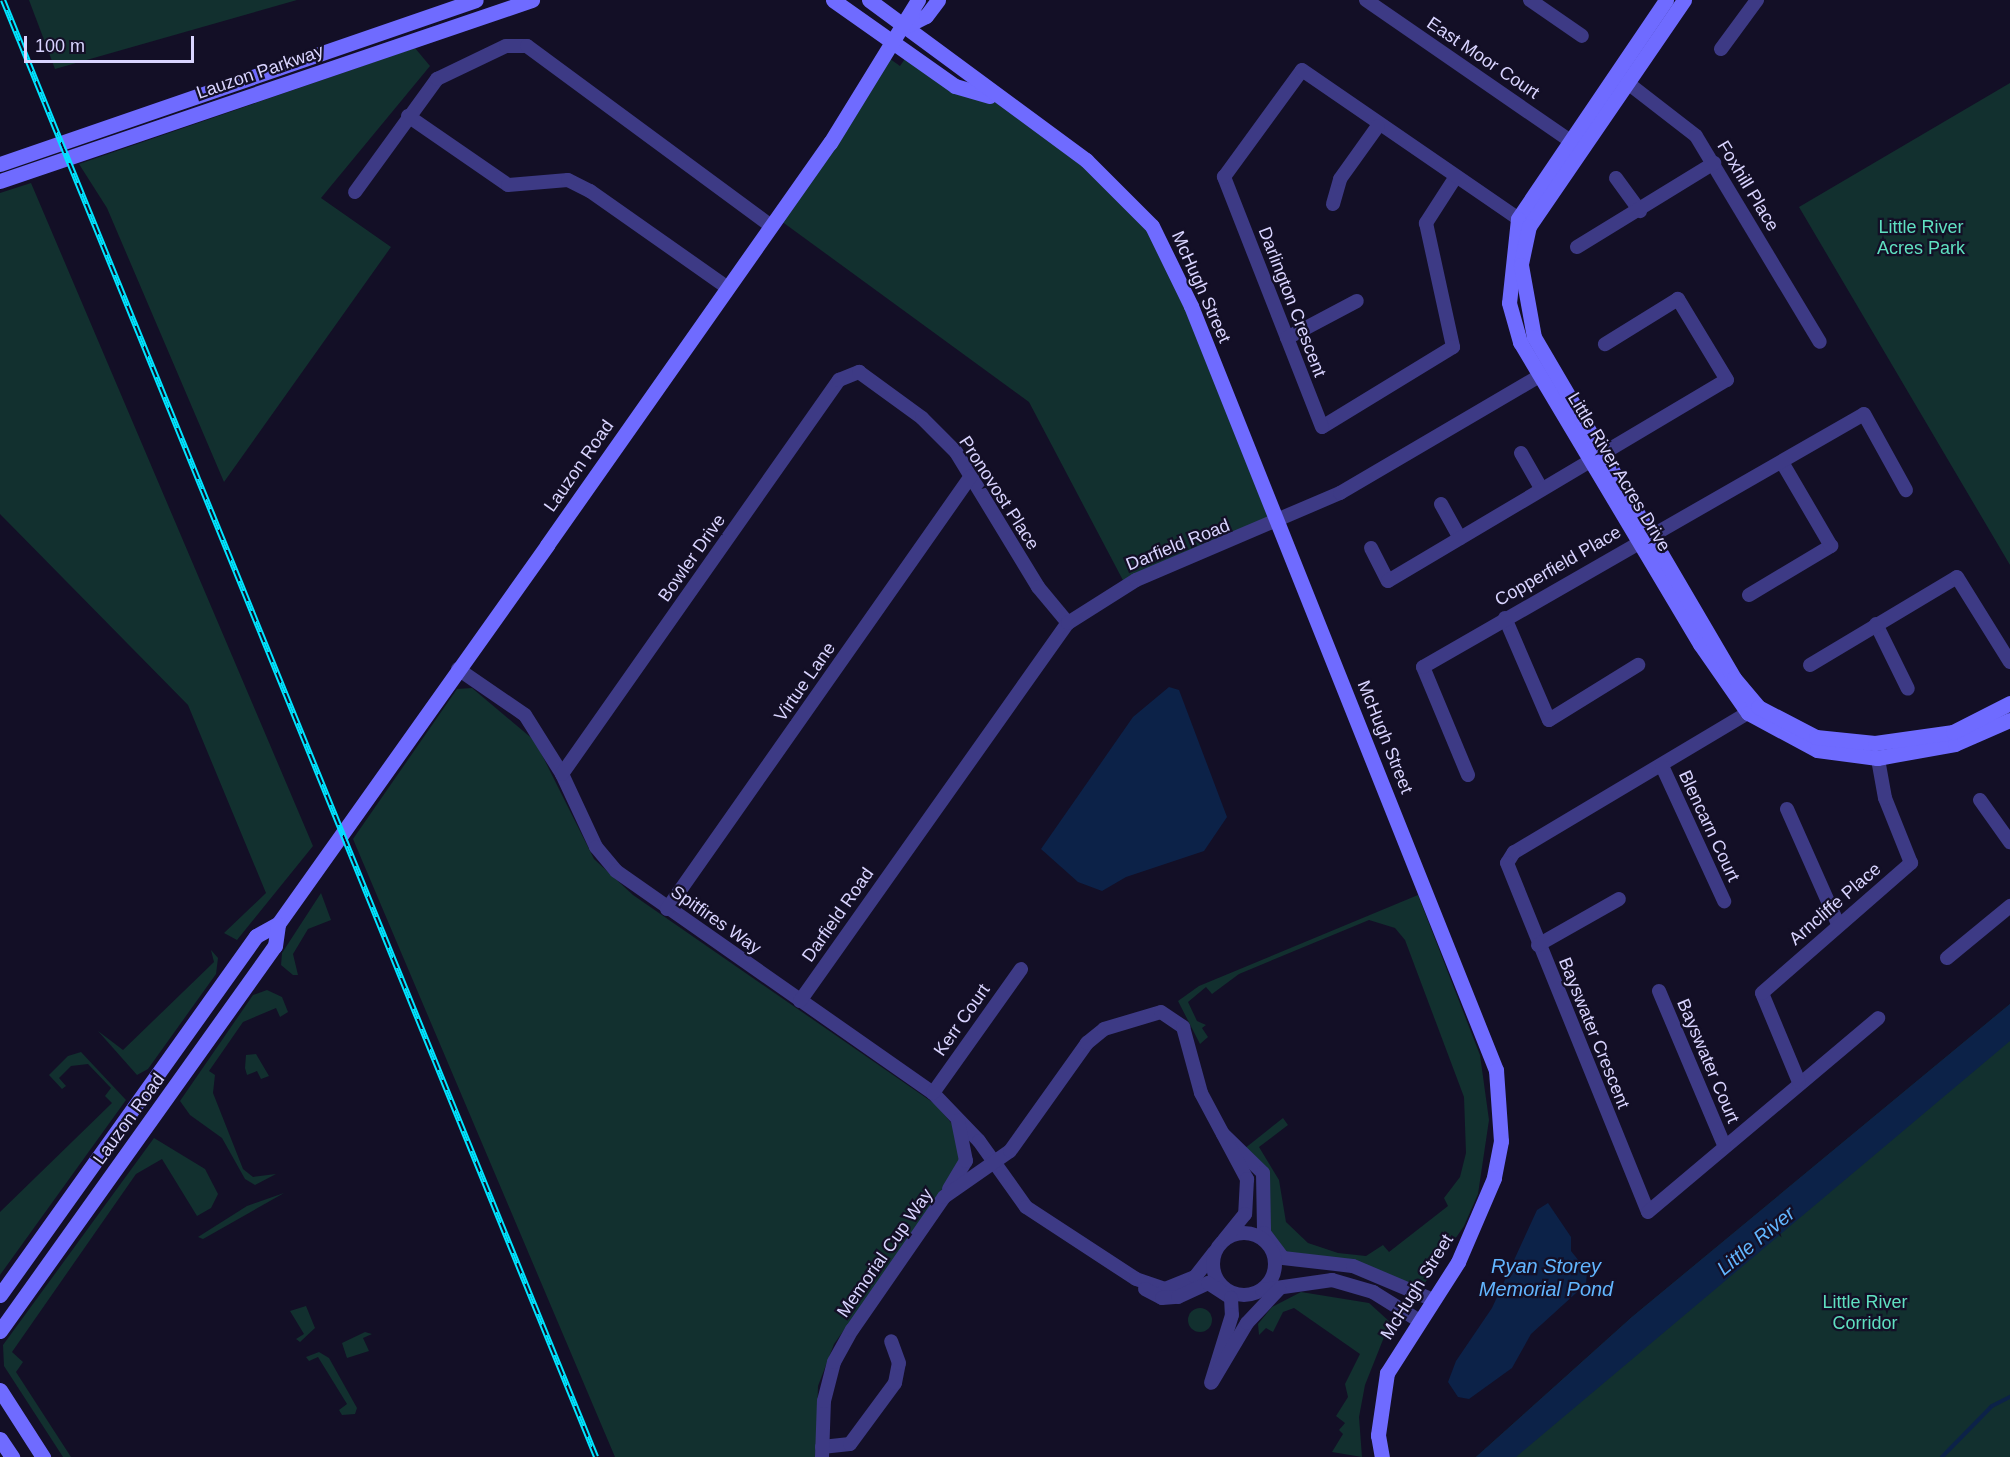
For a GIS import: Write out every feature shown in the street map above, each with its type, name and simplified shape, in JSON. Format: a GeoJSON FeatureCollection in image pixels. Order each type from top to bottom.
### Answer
{"type":"FeatureCollection","features":[{"type":"Feature","properties":{"kind":"street","name":"Lauzon Parkway"},"geometry":{"type":"LineString","coordinates":[[0,164],[476,0]]}},
{"type":"Feature","properties":{"kind":"street","name":"Lauzon Parkway"},"geometry":{"type":"LineString","coordinates":[[0,181],[532,0]]}},
{"type":"Feature","properties":{"kind":"street","name":"McHugh Street"},"geometry":{"type":"LineString","coordinates":[[833,0],[956,86],[992,96]]}},
{"type":"Feature","properties":{"kind":"street","name":"McHugh Street"},"geometry":{"type":"LineString","coordinates":[[869,0],[906,26],[992,96],[1086,160],[1152,226],[1191,306],[1496,1070],[1502,1140],[1494,1178],[1458,1263],[1431,1299],[1387,1373],[1378,1435],[1382,1457]]}},
{"type":"Feature","properties":{"kind":"street","name":"Lauzon Road"},"geometry":{"type":"LineString","coordinates":[[0,1295],[256,936],[278,924],[771,226],[906,26],[918,0]]}},
{"type":"Feature","properties":{"kind":"street","name":"Lauzon Road"},"geometry":{"type":"LineString","coordinates":[[906,26],[926,16],[938,0]]}},
{"type":"Feature","properties":{"kind":"street","name":"East Moor Court"},"geometry":{"type":"LineString","coordinates":[[1366,0],[1574,143]]}},
{"type":"Feature","properties":{"kind":"street"},"geometry":{"type":"LineString","coordinates":[[1530,0],[1582,36]]}},
{"type":"Feature","properties":{"kind":"street","name":"Little River Acres Drive"},"geometry":{"type":"LineString","coordinates":[[1621,78],[1666,0]]}},
{"type":"Feature","properties":{"kind":"street","name":"Little River Acres Drive"},"geometry":{"type":"LineString","coordinates":[[1683,0],[1621,78],[1574,143],[1523,222],[1521,265],[1524,303],[1546,372],[1598,458],[1652,535],[1753,710]]}},
{"type":"Feature","properties":{"kind":"street"},"geometry":{"type":"LineString","coordinates":[[1721,49],[1757,0]]}},
{"type":"Feature","properties":{"kind":"street"},"geometry":{"type":"LineString","coordinates":[[355,192],[437,79],[455,67],[506,46],[527,46],[771,226]]}},
{"type":"Feature","properties":{"kind":"street","name":"Darlington Crescent"},"geometry":{"type":"LineString","coordinates":[[1455,178],[1426,223],[1453,347],[1322,427],[1224,177],[1302,70],[1378,126],[1523,222]]}},
{"type":"Feature","properties":{"kind":"street","name":"Foxhill Place"},"geometry":{"type":"LineString","coordinates":[[1621,78],[1696,136],[1820,342]]}},
{"type":"Feature","properties":{"kind":"street"},"geometry":{"type":"LineString","coordinates":[[408,116],[508,185],[568,180],[590,191],[728,288]]}},
{"type":"Feature","properties":{"kind":"street"},"geometry":{"type":"LineString","coordinates":[[1333,204],[1340,179],[1378,126]]}},
{"type":"Feature","properties":{"kind":"street"},"geometry":{"type":"LineString","coordinates":[[1576,247],[1640,211],[1714,163]]}},
{"type":"Feature","properties":{"kind":"street"},"geometry":{"type":"LineString","coordinates":[[1616,178],[1640,211]]}},
{"type":"Feature","properties":{"kind":"street"},"geometry":{"type":"LineString","coordinates":[[1371,548],[1388,581],[1727,380],[1678,299],[1605,344]]}},
{"type":"Feature","properties":{"kind":"street"},"geometry":{"type":"LineString","coordinates":[[1287,339],[1357,301]]}},
{"type":"Feature","properties":{"kind":"street","name":"Pronovost Place"},"geometry":{"type":"LineString","coordinates":[[859,372],[922,418],[971,476],[1038,587],[1068,623]]}},
{"type":"Feature","properties":{"kind":"street","name":"Bowler Drive"},"geometry":{"type":"LineString","coordinates":[[562,774],[839,380],[859,372]]}},
{"type":"Feature","properties":{"kind":"street","name":"Darfield Road"},"geometry":{"type":"LineString","coordinates":[[800,1001],[1068,623],[1136,580],[1259,532],[1276,518],[1340,493],[1546,372]]}},
{"type":"Feature","properties":{"kind":"street","name":"Copperfield Place"},"geometry":{"type":"LineString","coordinates":[[1468,774],[1423,667],[1637,541],[1652,535],[1864,414],[1906,490]]}},
{"type":"Feature","properties":{"kind":"street"},"geometry":{"type":"LineString","coordinates":[[1521,453],[1541,489]]}},
{"type":"Feature","properties":{"kind":"street","name":"Little River Acres Drive"},"geometry":{"type":"LineString","coordinates":[[1598,458],[1637,541],[1753,710],[1816,737],[1876,750],[1955,744],[2010,720]]}},
{"type":"Feature","properties":{"kind":"street"},"geometry":{"type":"LineString","coordinates":[[1749,595],[1831,546],[1782,462]]}},
{"type":"Feature","properties":{"kind":"street","name":"Virtue Lane"},"geometry":{"type":"LineString","coordinates":[[667,909],[971,476]]}},
{"type":"Feature","properties":{"kind":"street"},"geometry":{"type":"LineString","coordinates":[[1441,504],[1460,538]]}},
{"type":"Feature","properties":{"kind":"street"},"geometry":{"type":"LineString","coordinates":[[1810,665],[1957,577],[2010,662]]}},
{"type":"Feature","properties":{"kind":"street"},"geometry":{"type":"LineString","coordinates":[[1505,618],[1549,720],[1638,665]]}},
{"type":"Feature","properties":{"kind":"street"},"geometry":{"type":"LineString","coordinates":[[1876,624],[1908,689]]}},
{"type":"Feature","properties":{"kind":"street","name":"Spitfires Way"},"geometry":{"type":"LineString","coordinates":[[458,669],[525,715],[562,774],[596,847],[616,871],[667,909],[933,1093],[952,1108],[995,1166]]}},
{"type":"Feature","properties":{"kind":"street","name":"Little River Acres Drive"},"geometry":{"type":"LineString","coordinates":[[1876,750],[1953,732],[2010,703]]}},
{"type":"Feature","properties":{"kind":"street","name":"Bayswater Crescent"},"geometry":{"type":"LineString","coordinates":[[1753,710],[1514,852],[1507,863],[1509,878],[1648,1212],[1798,1082],[1878,1018]]}},
{"type":"Feature","properties":{"kind":"street","name":"Arncliffe Place"},"geometry":{"type":"LineString","coordinates":[[1798,1082],[1762,993],[1838,924],[1911,863],[1885,798],[1876,750]]}},
{"type":"Feature","properties":{"kind":"street","name":"Blencarn Court"},"geometry":{"type":"LineString","coordinates":[[1662,766],[1724,901]]}},
{"type":"Feature","properties":{"kind":"street"},"geometry":{"type":"LineString","coordinates":[[1980,800],[2010,842]]}},
{"type":"Feature","properties":{"kind":"street"},"geometry":{"type":"LineString","coordinates":[[1787,809],[1838,924]]}},
{"type":"Feature","properties":{"kind":"street"},"geometry":{"type":"LineString","coordinates":[[1538,945],[1619,899]]}},
{"type":"Feature","properties":{"kind":"street"},"geometry":{"type":"LineString","coordinates":[[1947,958],[2010,906]]}},
{"type":"Feature","properties":{"kind":"street","name":"Lauzon Road"},"geometry":{"type":"LineString","coordinates":[[0,1331],[275,946],[278,924]]}},
{"type":"Feature","properties":{"kind":"street","name":"Kerr Court"},"geometry":{"type":"LineString","coordinates":[[933,1093],[1021,969]]}},
{"type":"Feature","properties":{"kind":"street","name":"Bayswater Court"},"geometry":{"type":"LineString","coordinates":[[1659,991],[1724,1145]]}},
{"type":"Feature","properties":{"kind":"street"},"geometry":{"type":"LineString","coordinates":[[1136,1279],[1165,1289],[1179,1286],[1205,1269],[1214,1253],[1241,1221],[1249,1198],[1248,1179],[1222,1133],[1192,1071],[1183,1027],[1161,1012],[1104,1029],[1087,1042],[995,1166],[1026,1207],[1162,1298],[1208,1283],[1224,1288]]}},
{"type":"Feature","properties":{"kind":"street"},"geometry":{"type":"LineString","coordinates":[[944,1197],[966,1161],[965,1136],[952,1108]]}},
{"type":"Feature","properties":{"kind":"street"},"geometry":{"type":"LineString","coordinates":[[1222,1133],[1263,1173],[1264,1233],[1273,1249],[1277,1264],[1262,1290]]}},
{"type":"Feature","properties":{"kind":"street","name":"Memorial Cup Way"},"geometry":{"type":"LineString","coordinates":[[822,1452],[824,1401],[834,1362],[944,1197],[995,1166]]}},
{"type":"Feature","properties":{"kind":"street"},"geometry":{"type":"LineString","coordinates":[[1224,1240],[1249,1233],[1293,1261],[1353,1266],[1431,1299]]}},
{"type":"Feature","properties":{"kind":"street"},"geometry":{"type":"LineString","coordinates":[[1214,1253],[1215,1278],[1236,1296],[1332,1280],[1373,1292],[1418,1320]]}},
{"type":"Feature","properties":{"kind":"street"},"geometry":{"type":"LineString","coordinates":[[1224,1288],[1232,1315],[1210,1383],[1247,1323],[1280,1288]]}},
{"type":"Feature","properties":{"kind":"street"},"geometry":{"type":"LineString","coordinates":[[822,1452],[850,1444],[895,1383],[899,1363],[891,1341]]}},
{"type":"Feature","properties":{"kind":"street"},"geometry":{"type":"LineString","coordinates":[[0,1390],[43,1457]]}},
{"type":"Feature","properties":{"kind":"street"},"geometry":{"type":"LineString","coordinates":[[0,1439],[12,1457]]}},
{"type":"Feature","properties":{"kind":"green space"},"geometry":{"type":"Polygon","coordinates":[[[29,0],[297,0],[55,69],[29,0]]]}},
{"type":"Feature","properties":{"kind":"green space"},"geometry":{"type":"Polygon","coordinates":[[[415,48],[430,66],[321,198],[391,247],[224,482],[107,208],[79,164],[415,48]]]}},
{"type":"Feature","properties":{"kind":"green space"},"geometry":{"type":"Polygon","coordinates":[[[909,53],[955,86],[992,96],[1086,160],[1152,226],[1276,518],[1126,586],[1029,402],[777,218],[886,56],[900,66],[909,53]]]}},
{"type":"Feature","properties":{"kind":"green space","name":"Little River Acres Park"},"geometry":{"type":"Polygon","coordinates":[[[2010,83],[2010,565],[1799,207],[2010,83]]]}},
{"type":"Feature","properties":{"kind":"green space"},"geometry":{"type":"Polygon","coordinates":[[[31,183],[313,846],[237,940],[224,933],[266,893],[188,705],[0,514],[0,193],[31,183]]]}},
{"type":"Feature","properties":{"kind":"green space"},"geometry":{"type":"Polygon","coordinates":[[[472,688],[535,741],[594,859],[633,895],[935,1104],[954,1126],[960,1158],[954,1175],[834,1344],[818,1386],[816,1457],[615,1457],[353,839],[457,689],[472,688]]]}},
{"type":"Feature","properties":{"kind":"green space"},"geometry":{"type":"Polygon","coordinates":[[[321,893],[331,920],[308,929],[293,954],[298,975],[293,975],[281,965],[282,953],[321,893]]]}},
{"type":"Feature","properties":{"kind":"green space"},"geometry":{"type":"Polygon","coordinates":[[[1418,895],[1480,1055],[1489,1120],[1478,1194],[1464,1226],[1418,1293],[1386,1278],[1293,1261],[1264,1233],[1267,1196],[1244,1149],[1283,1118],[1288,1125],[1259,1147],[1279,1180],[1286,1222],[1308,1243],[1338,1253],[1366,1256],[1383,1245],[1389,1252],[1448,1206],[1444,1198],[1460,1177],[1466,1153],[1464,1097],[1405,940],[1395,928],[1369,920],[1239,974],[1212,994],[1206,987],[1188,1002],[1197,1021],[1206,1025],[1202,1028],[1208,1037],[1200,1044],[1178,1001],[1199,986],[1418,895]]]}},
{"type":"Feature","properties":{"kind":"green space"},"geometry":{"type":"Polygon","coordinates":[[[211,950],[218,958],[216,974],[148,1069],[137,1075],[98,1031],[123,1050],[214,962],[211,950]]]}},
{"type":"Feature","properties":{"kind":"green space"},"geometry":{"type":"Polygon","coordinates":[[[267,990],[282,997],[288,1012],[280,1017],[276,1008],[243,1022],[209,1071],[215,1075],[213,1093],[243,1169],[253,1177],[276,1174],[255,1185],[245,1179],[222,1138],[190,1115],[180,1101],[253,995],[267,990]]]}},
{"type":"Feature","properties":{"kind":"green space","name":"Little River Corridor"},"geometry":{"type":"Polygon","coordinates":[[[2010,1004],[2010,1457],[1476,1457],[1632,1317],[2010,1004]]]}},
{"type":"Feature","properties":{"kind":"green space"},"geometry":{"type":"Polygon","coordinates":[[[81,1052],[126,1100],[0,1275],[0,1212],[112,1103],[105,1096],[111,1088],[88,1064],[71,1066],[59,1078],[66,1086],[62,1089],[49,1075],[68,1056],[81,1052]]]}},
{"type":"Feature","properties":{"kind":"green space"},"geometry":{"type":"Polygon","coordinates":[[[256,1054],[269,1076],[261,1079],[257,1071],[247,1075],[246,1055],[256,1054]]]}},
{"type":"Feature","properties":{"kind":"green space"},"geometry":{"type":"Polygon","coordinates":[[[154,1138],[205,1169],[218,1194],[211,1208],[197,1216],[162,1159],[136,1174],[12,1352],[23,1362],[16,1372],[71,1457],[63,1457],[4,1366],[3,1345],[154,1138]]]}},
{"type":"Feature","properties":{"kind":"green space"},"geometry":{"type":"Polygon","coordinates":[[[284,1193],[203,1239],[198,1237],[247,1206],[284,1193]]]}},
{"type":"Feature","properties":{"kind":"green space"},"geometry":{"type":"Polygon","coordinates":[[[1301,1292],[1369,1303],[1390,1322],[1365,1385],[1359,1417],[1362,1457],[1332,1452],[1343,1434],[1339,1430],[1345,1423],[1336,1416],[1348,1397],[1345,1384],[1360,1354],[1294,1308],[1283,1312],[1273,1332],[1266,1328],[1259,1335],[1258,1324],[1272,1307],[1301,1292]]]}},
{"type":"Feature","properties":{"kind":"green space"},"geometry":{"type":"Polygon","coordinates":[[[306,1306],[315,1328],[300,1342],[296,1339],[304,1334],[290,1311],[306,1306]]]}},
{"type":"Feature","properties":{"kind":"green space"},"geometry":{"type":"Polygon","coordinates":[[[1200,1308],[1205,1309],[1211,1315],[1211,1325],[1205,1331],[1200,1332],[1195,1331],[1189,1325],[1188,1320],[1189,1315],[1195,1309],[1200,1308]]]}},
{"type":"Feature","properties":{"kind":"green space"},"geometry":{"type":"Polygon","coordinates":[[[365,1332],[372,1334],[363,1338],[369,1351],[347,1358],[342,1343],[365,1332]]]}},
{"type":"Feature","properties":{"kind":"green space"},"geometry":{"type":"Polygon","coordinates":[[[319,1352],[329,1358],[357,1408],[355,1414],[342,1415],[339,1410],[347,1404],[318,1357],[309,1361],[306,1357],[319,1352]]]}},
{"type":"Feature","properties":{"kind":"water"},"geometry":{"type":"Polygon","coordinates":[[[1169,687],[1179,690],[1227,817],[1204,851],[1126,877],[1102,891],[1078,882],[1041,849],[1133,717],[1169,687]]]}},
{"type":"Feature","properties":{"kind":"water","name":"Little River"},"geometry":{"type":"Polygon","coordinates":[[[2010,1004],[2010,1041],[1516,1457],[1476,1457],[1632,1317],[2010,1004]]]}},
{"type":"Feature","properties":{"kind":"water","name":"Ryan Storey Memorial Pond"},"geometry":{"type":"Polygon","coordinates":[[[1548,1203],[1571,1237],[1571,1251],[1587,1271],[1586,1284],[1531,1334],[1512,1368],[1469,1399],[1458,1397],[1448,1382],[1456,1361],[1492,1308],[1537,1210],[1548,1203]]]}},
{"type":"Feature","properties":{"kind":"waterway"},"geometry":{"type":"LineString","coordinates":[[1942,1457],[1992,1406],[2010,1397]]}},
{"type":"Feature","properties":{"kind":"railway"},"geometry":{"type":"LineString","coordinates":[[3,0],[596,1457]]}}]}
